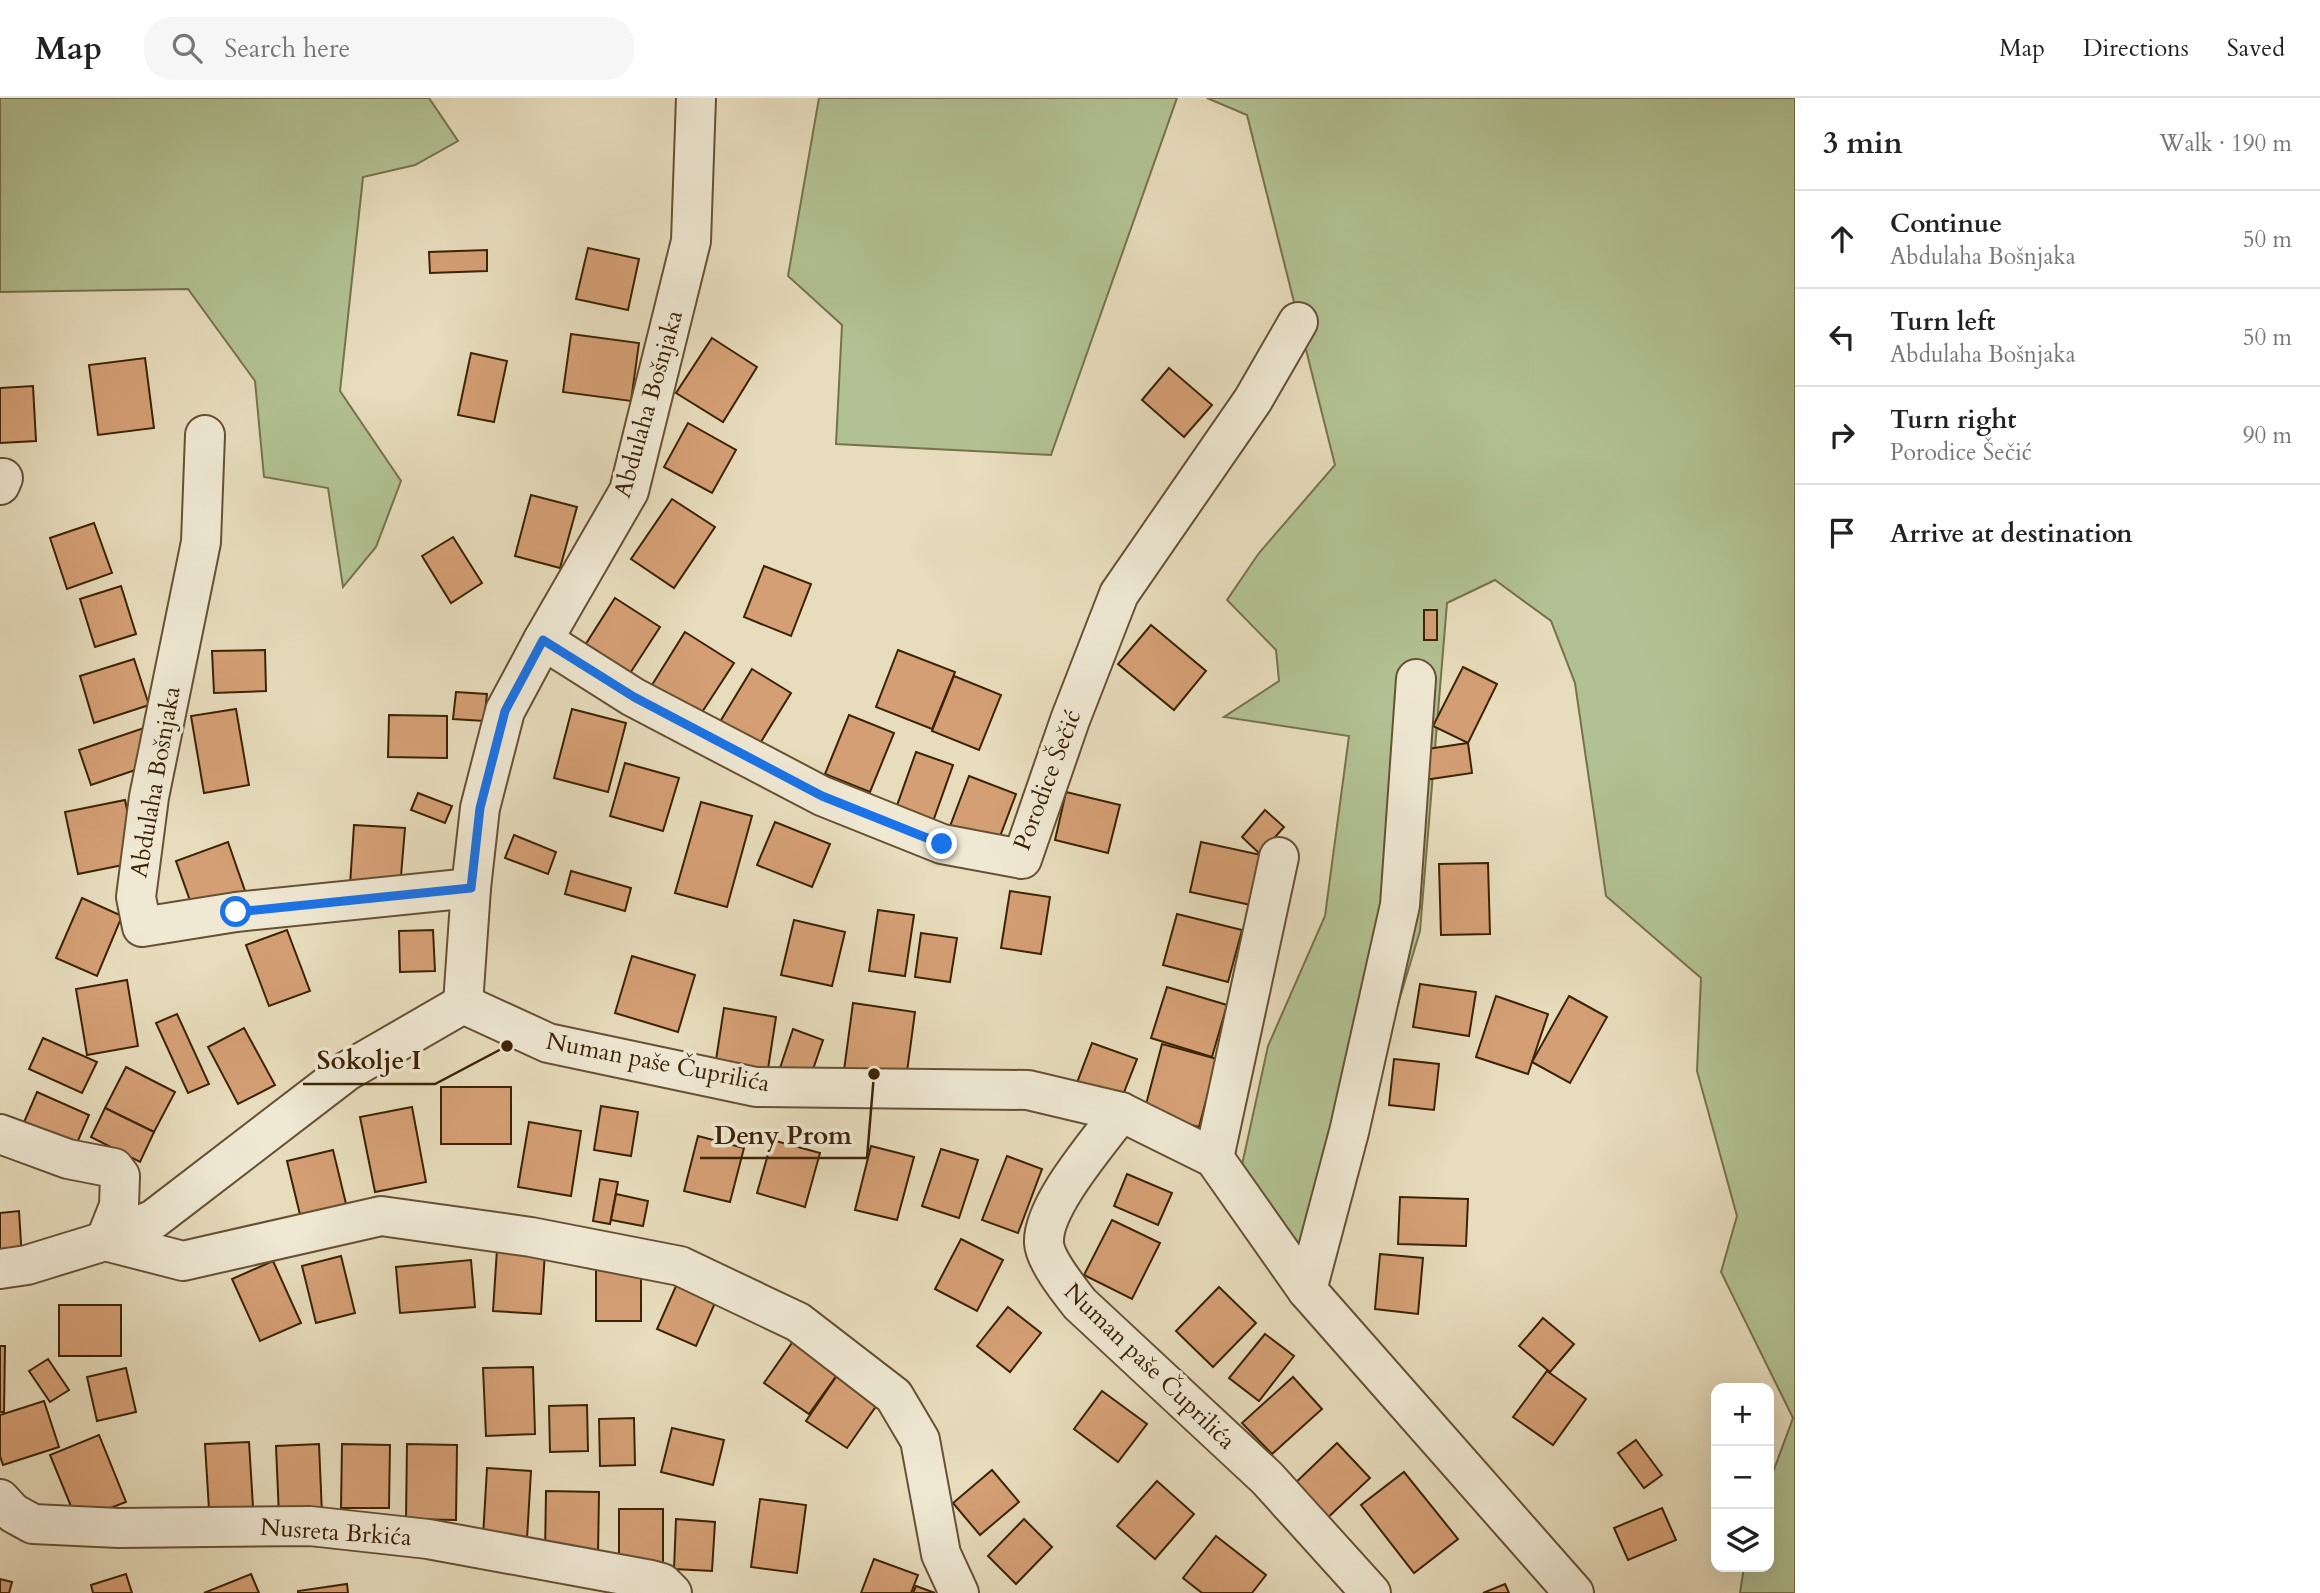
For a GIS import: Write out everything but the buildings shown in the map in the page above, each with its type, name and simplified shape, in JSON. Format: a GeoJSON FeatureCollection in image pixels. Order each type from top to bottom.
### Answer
{"type":"FeatureCollection","features":[{"type":"Feature","properties":{"kind":"street","name":"Abdulaha Bošnjaka"},"geometry":{"type":"LineString","coordinates":[[463,1004],[480,808],[505,711],[629,491],[691,242],[696,98]]}},
{"type":"Feature","properties":{"kind":"street","name":"Porodice Šečić"},"geometry":{"type":"LineString","coordinates":[[543,640],[634,697],[822,796],[942,844],[1022,859],[1070,720],[1119,594],[1253,400],[1298,321]]}},
{"type":"Feature","properties":{"kind":"street","name":"Abdulaha Bošnjaka"},"geometry":{"type":"LineString","coordinates":[[205,435],[201,542],[149,797],[136,897],[142,927],[236,912],[471,888]]}},
{"type":"Feature","properties":{"kind":"street"},"geometry":{"type":"LineString","coordinates":[[0,478],[3,478],[0,485]]}},
{"type":"Feature","properties":{"kind":"street"},"geometry":{"type":"LineString","coordinates":[[1307,1290],[1349,1132],[1401,905],[1416,679]]}},
{"type":"Feature","properties":{"kind":"street"},"geometry":{"type":"LineString","coordinates":[[1214,1158],[1279,857]]}},
{"type":"Feature","properties":{"kind":"street"},"geometry":{"type":"LineString","coordinates":[[0,1269],[27,1265],[105,1241],[154,1219],[346,1071],[463,1004]]}},
{"type":"Feature","properties":{"kind":"street","name":"Numan paše Čuprilića"},"geometry":{"type":"LineString","coordinates":[[463,1004],[548,1043],[756,1087],[1028,1090],[1121,1112],[1214,1158],[1307,1290],[1574,1593]]}},
{"type":"Feature","properties":{"kind":"street","name":"Numan paše Čuprilića"},"geometry":{"type":"LineString","coordinates":[[1121,1112],[1063,1190],[1051,1214],[1044,1243],[1060,1278],[1080,1304],[1267,1478],[1371,1593]]}},
{"type":"Feature","properties":{"kind":"street"},"geometry":{"type":"LineString","coordinates":[[0,1134],[68,1159],[114,1168],[121,1176],[119,1206],[105,1241]]}},
{"type":"Feature","properties":{"kind":"street"},"geometry":{"type":"LineString","coordinates":[[105,1241],[183,1261],[381,1216],[531,1237],[680,1266],[798,1322],[894,1396],[920,1440],[941,1554],[959,1593]]}},
{"type":"Feature","properties":{"kind":"street","name":"Nusreta Brkića"},"geometry":{"type":"LineString","coordinates":[[0,1499],[13,1513],[33,1524],[119,1528],[310,1526],[428,1538],[651,1580],[662,1583],[672,1593]]}},
{"type":"Feature","properties":{"kind":"green space"},"geometry":{"type":"Polygon","coordinates":[[[0,98],[429,98],[458,141],[415,165],[363,177],[340,391],[401,481],[376,547],[343,587],[328,488],[264,477],[255,381],[188,289],[0,292],[0,98]]]}},
{"type":"Feature","properties":{"kind":"green space"},"geometry":{"type":"Polygon","coordinates":[[[819,98],[1177,98],[1051,455],[836,444],[842,325],[788,276],[819,98]]]}},
{"type":"Feature","properties":{"kind":"green space"},"geometry":{"type":"Polygon","coordinates":[[[1207,98],[1795,98],[1795,1593],[1740,1593],[1743,1572],[1774,1572],[1774,1469],[1793,1418],[1721,1272],[1737,1216],[1697,1071],[1701,978],[1606,896],[1575,683],[1551,621],[1495,580],[1447,603],[1420,931],[1316,1276],[1240,1174],[1268,1046],[1325,916],[1349,736],[1224,717],[1279,681],[1276,650],[1227,600],[1259,553],[1335,465],[1247,115],[1207,98]]]}},
{"type":"Feature","properties":{"kind":"place","name":"Sokolje I"},"geometry":{"type":"Point","coordinates":[507,1046]}},
{"type":"Feature","properties":{"kind":"place","name":"Deny Prom"},"geometry":{"type":"Point","coordinates":[874,1074]}},
{"type":"Feature","properties":{"kind":"route"},"geometry":{"type":"LineString","coordinates":[[236,912],[471,888],[480,808],[505,711],[543,640],[634,697],[822,796],[942,844]]}}]}
